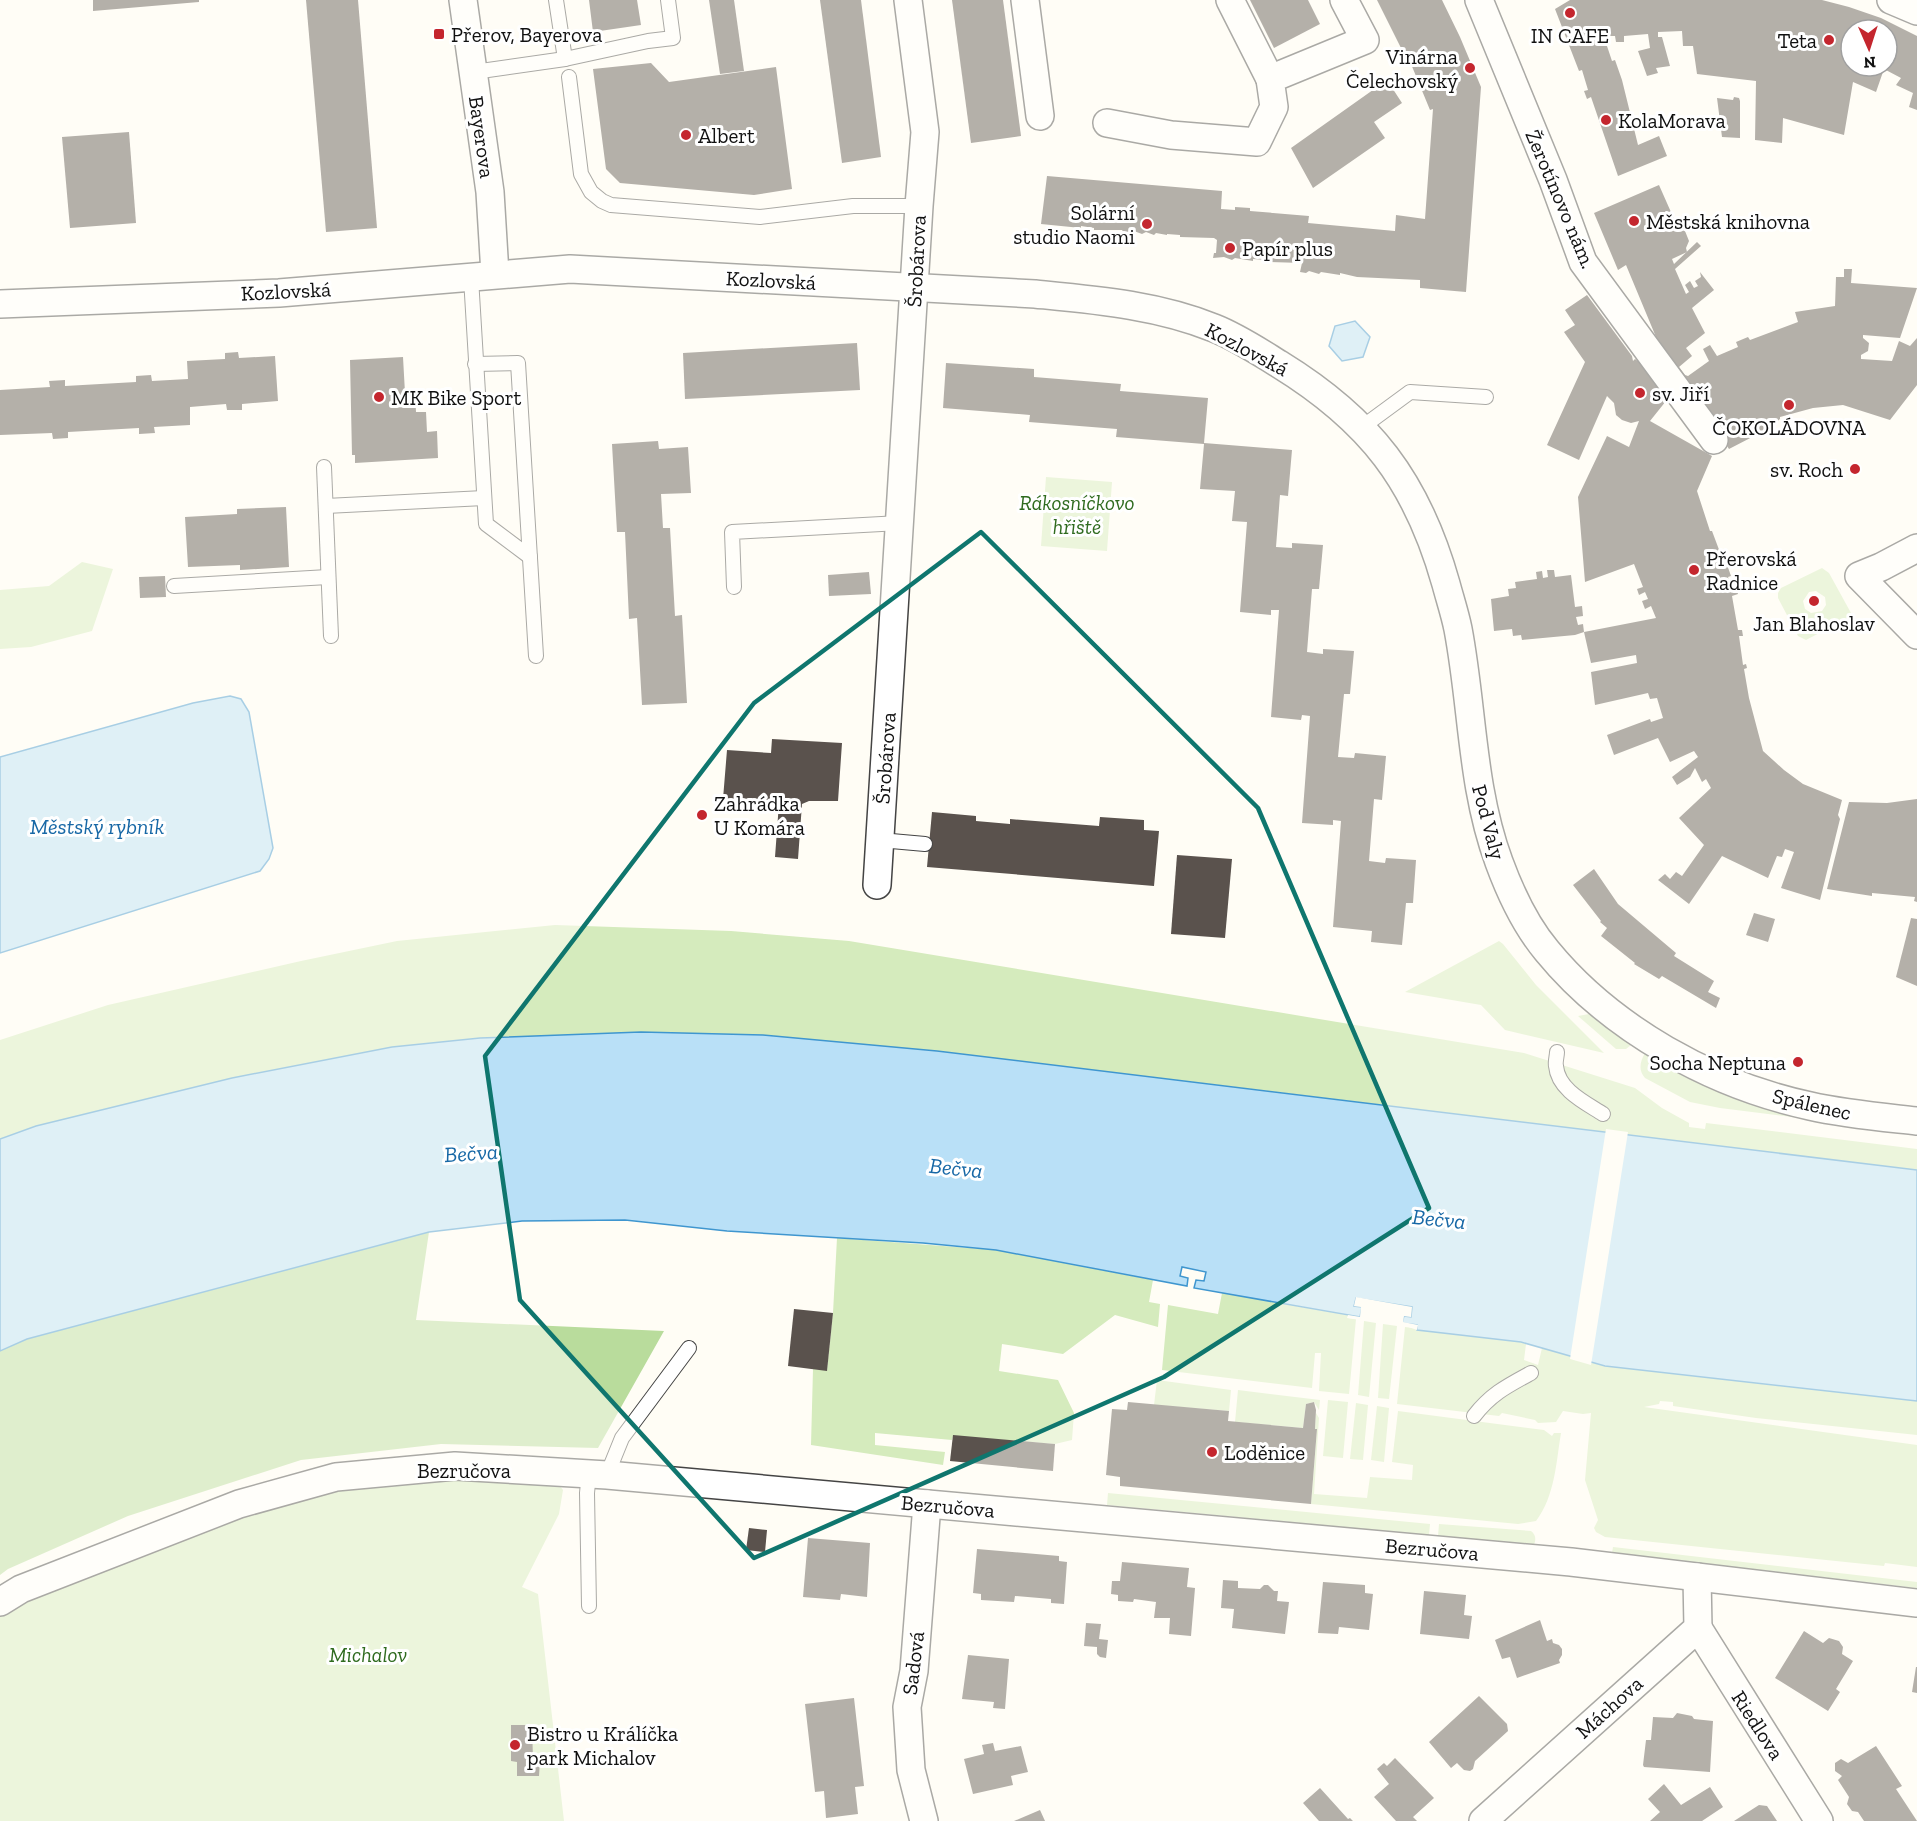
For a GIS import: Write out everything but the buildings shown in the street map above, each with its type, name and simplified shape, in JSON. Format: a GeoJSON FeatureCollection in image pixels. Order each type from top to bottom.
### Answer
{"type":"FeatureCollection","features":[{"type":"Feature","properties":{"kind":"street","name":"Bayerova"},"geometry":{"type":"LineString","coordinates":[[463,0],[490,192],[483,276]]}},
{"type":"Feature","properties":{"kind":"street","name":"Šrobárova"},"geometry":{"type":"LineString","coordinates":[[877,885],[925,132],[908,0]]}},
{"type":"Feature","properties":{"kind":"street"},"geometry":{"type":"LineString","coordinates":[[1025,0],[1040,116]]}},
{"type":"Feature","properties":{"kind":"street"},"geometry":{"type":"LineString","coordinates":[[1107,123],[1171,135],[1257,142],[1274,107],[1270,79],[1230,0]]}},
{"type":"Feature","properties":{"kind":"street"},"geometry":{"type":"LineString","coordinates":[[1270,79],[1365,40],[1344,0]]}},
{"type":"Feature","properties":{"kind":"street","name":"Žerotínovo nám."},"geometry":{"type":"LineString","coordinates":[[1479,0],[1553,180],[1583,262],[1714,440]]}},
{"type":"Feature","properties":{"kind":"street"},"geometry":{"type":"LineString","coordinates":[[1891,0],[1917,11]]}},
{"type":"Feature","properties":{"kind":"street","name":"Kozlovská"},"geometry":{"type":"LineString","coordinates":[[0,304],[279,292],[570,269],[1092,299],[1180,317],[1216,329],[1287,369],[1333,402],[1391,461],[1413,497],[1437,552]]}},
{"type":"Feature","properties":{"kind":"street"},"geometry":{"type":"LineString","coordinates":[[1917,548],[1858,576],[1917,635]]}},
{"type":"Feature","properties":{"kind":"street","name":"Pod Valy"},"geometry":{"type":"LineString","coordinates":[[1437,552],[1458,626],[1476,774],[1484,819],[1499,864],[1516,903],[1545,949],[1577,983],[1612,1014],[1646,1039]]}},
{"type":"Feature","properties":{"kind":"street","name":"Spálenec"},"geometry":{"type":"LineString","coordinates":[[1646,1039],[1730,1081],[1773,1096],[1808,1106],[1856,1115],[1917,1121]]}},
{"type":"Feature","properties":{"kind":"street","name":"Bezručova"},"geometry":{"type":"LineString","coordinates":[[0,1602],[21,1589],[239,1504],[336,1477],[455,1466],[598,1474],[1571,1562],[1917,1603]]}},
{"type":"Feature","properties":{"kind":"street","name":"Sadová"},"geometry":{"type":"LineString","coordinates":[[924,1821],[911,1770],[907,1707],[914,1671],[927,1504]]}},
{"type":"Feature","properties":{"kind":"street"},"geometry":{"type":"LineString","coordinates":[[1697,1577],[1698,1628]]}},
{"type":"Feature","properties":{"kind":"street","name":"Máchova"},"geometry":{"type":"LineString","coordinates":[[1483,1821],[1698,1628]]}},
{"type":"Feature","properties":{"kind":"street","name":"Riedlova"},"geometry":{"type":"LineString","coordinates":[[1698,1628],[1819,1821]]}},
{"type":"Feature","properties":{"kind":"lane"},"geometry":{"type":"LineString","coordinates":[[556,0],[565,59]]}},
{"type":"Feature","properties":{"kind":"lane"},"geometry":{"type":"LineString","coordinates":[[474,72],[565,59],[648,41],[673,38],[668,0]]}},
{"type":"Feature","properties":{"kind":"lane"},"geometry":{"type":"LineString","coordinates":[[569,77],[581,174],[596,198],[611,205],[760,217],[854,206],[919,206]]}},
{"type":"Feature","properties":{"kind":"lane"},"geometry":{"type":"LineString","coordinates":[[483,276],[475,364],[486,524],[530,557]]}},
{"type":"Feature","properties":{"kind":"lane"},"geometry":{"type":"LineString","coordinates":[[475,364],[518,363],[536,656]]}},
{"type":"Feature","properties":{"kind":"lane"},"geometry":{"type":"LineString","coordinates":[[1361,428],[1410,392],[1486,397]]}},
{"type":"Feature","properties":{"kind":"lane"},"geometry":{"type":"LineString","coordinates":[[324,467],[331,636]]}},
{"type":"Feature","properties":{"kind":"lane"},"geometry":{"type":"LineString","coordinates":[[326,506],[484,498]]}},
{"type":"Feature","properties":{"kind":"lane"},"geometry":{"type":"LineString","coordinates":[[734,587],[732,532],[900,523]]}},
{"type":"Feature","properties":{"kind":"lane"},"geometry":{"type":"LineString","coordinates":[[174,586],[328,577]]}},
{"type":"Feature","properties":{"kind":"lane"},"geometry":{"type":"LineString","coordinates":[[880,840],[926,844]]}},
{"type":"Feature","properties":{"kind":"lane"},"geometry":{"type":"LineString","coordinates":[[1557,1052],[1556,1067],[1568,1089],[1604,1114]]}},
{"type":"Feature","properties":{"kind":"lane"},"geometry":{"type":"LineString","coordinates":[[590,1606],[587,1493],[622,1438],[689,1348]]}},
{"type":"Feature","properties":{"kind":"lane"},"geometry":{"type":"LineString","coordinates":[[1474,1416],[1497,1391],[1531,1373]]}},
{"type":"Feature","properties":{"kind":"highlighted area"},"geometry":{"type":"Polygon","coordinates":[[[981,532],[1258,808],[1429,1208],[1164,1377],[754,1558],[520,1300],[485,1056],[754,703],[981,532]]]}},
{"type":"Feature","properties":{"kind":"green space","name":"Rákosníčkovo hřiště"},"geometry":{"type":"Polygon","coordinates":[[[1046,477],[1112,482],[1107,551],[1041,546],[1046,477]]]}},
{"type":"Feature","properties":{"kind":"green space"},"geometry":{"type":"Polygon","coordinates":[[[82,562],[113,569],[92,631],[31,647],[0,649],[0,590],[49,586],[82,562]]]}},
{"type":"Feature","properties":{"kind":"green space"},"geometry":{"type":"Polygon","coordinates":[[[1822,568],[1829,573],[1851,613],[1848,618],[1806,640],[1798,636],[1778,598],[1781,588],[1822,568]],[[1816,591],[1809,592],[1803,601],[1805,609],[1811,613],[1822,611],[1826,605],[1825,597],[1816,591]]]}},
{"type":"Feature","properties":{"kind":"green space"},"geometry":{"type":"Polygon","coordinates":[[[555,925],[731,931],[849,941],[1524,1053],[1635,1088],[1662,1108],[1689,1123],[1689,1127],[1705,1129],[1706,1123],[1917,1149],[1917,1170],[938,1051],[480,1038],[392,1047],[232,1078],[36,1126],[0,1139],[0,1040],[108,1005],[397,941],[555,925]]]}},
{"type":"Feature","properties":{"kind":"green space"},"geometry":{"type":"Polygon","coordinates":[[[1499,941],[1536,985],[1604,1053],[1505,1030],[1481,1005],[1405,992],[1499,941]]]}},
{"type":"Feature","properties":{"kind":"green space"},"geometry":{"type":"Polygon","coordinates":[[[1589,1014],[1631,1045],[1626,1049],[1616,1049],[1578,1016],[1589,1014]]]}},
{"type":"Feature","properties":{"kind":"green space"},"geometry":{"type":"Polygon","coordinates":[[[1645,1053],[1685,1077],[1713,1089],[1800,1118],[1690,1102],[1645,1078],[1640,1066],[1645,1053]]]}},
{"type":"Feature","properties":{"kind":"green space"},"geometry":{"type":"Polygon","coordinates":[[[429,1232],[416,1320],[664,1331],[598,1448],[441,1444],[301,1460],[128,1516],[8,1569],[0,1575],[0,1351],[27,1339],[429,1232]]]}},
{"type":"Feature","properties":{"kind":"green space"},"geometry":{"type":"Polygon","coordinates":[[[837,1238],[996,1250],[1153,1280],[1149,1302],[1160,1304],[1158,1327],[1115,1315],[1063,1354],[1002,1344],[999,1371],[1058,1380],[1074,1413],[1072,1440],[1055,1444],[953,1436],[952,1440],[875,1433],[875,1445],[945,1452],[943,1465],[811,1445],[813,1369],[827,1370],[837,1238]]]}},
{"type":"Feature","properties":{"kind":"green space"},"geometry":{"type":"Polygon","coordinates":[[[1222,1293],[1348,1315],[1348,1318],[1356,1319],[1349,1394],[1319,1391],[1321,1353],[1315,1353],[1312,1388],[1162,1370],[1168,1305],[1218,1314],[1222,1293]]]}},
{"type":"Feature","properties":{"kind":"green space"},"geometry":{"type":"Polygon","coordinates":[[[1364,1321],[1376,1323],[1369,1397],[1358,1395],[1364,1321]]]}},
{"type":"Feature","properties":{"kind":"green space"},"geometry":{"type":"Polygon","coordinates":[[[1383,1324],[1397,1326],[1389,1399],[1378,1398],[1383,1324]]]}},
{"type":"Feature","properties":{"kind":"green space"},"geometry":{"type":"Polygon","coordinates":[[[1405,1327],[1521,1342],[1526,1344],[1524,1360],[1538,1365],[1542,1348],[1605,1366],[1917,1401],[1917,1435],[1756,1418],[1673,1406],[1673,1402],[1660,1401],[1659,1404],[1644,1407],[1917,1445],[1917,1567],[1885,1563],[1884,1566],[1605,1537],[1596,1532],[1594,1528],[1598,1520],[1585,1480],[1591,1413],[1563,1411],[1556,1422],[1538,1423],[1535,1420],[1502,1413],[1499,1416],[1397,1404],[1405,1327]]]}},
{"type":"Feature","properties":{"kind":"green space"},"geometry":{"type":"Polygon","coordinates":[[[1157,1380],[1231,1390],[1229,1411],[1154,1405],[1157,1380]]]}},
{"type":"Feature","properties":{"kind":"green space"},"geometry":{"type":"Polygon","coordinates":[[[1238,1390],[1320,1400],[1319,1410],[1314,1402],[1306,1404],[1303,1428],[1235,1422],[1238,1390]]]}},
{"type":"Feature","properties":{"kind":"green space"},"geometry":{"type":"Polygon","coordinates":[[[1328,1400],[1348,1402],[1343,1458],[1323,1456],[1328,1400]]]}},
{"type":"Feature","properties":{"kind":"green space"},"geometry":{"type":"Polygon","coordinates":[[[1356,1403],[1368,1405],[1363,1460],[1350,1459],[1356,1403]]]}},
{"type":"Feature","properties":{"kind":"green space"},"geometry":{"type":"Polygon","coordinates":[[[1377,1406],[1389,1408],[1384,1462],[1371,1460],[1377,1406]]]}},
{"type":"Feature","properties":{"kind":"green space"},"geometry":{"type":"Polygon","coordinates":[[[1398,1411],[1544,1430],[1552,1436],[1554,1433],[1561,1433],[1551,1490],[1536,1521],[1518,1524],[1311,1504],[1317,1430],[1315,1429],[1316,1413],[1319,1418],[1314,1494],[1367,1498],[1370,1477],[1412,1480],[1413,1465],[1392,1462],[1398,1411]]]}},
{"type":"Feature","properties":{"kind":"green space","name":"Michalov"},"geometry":{"type":"Polygon","coordinates":[[[415,1479],[556,1481],[563,1490],[559,1514],[522,1587],[538,1594],[564,1821],[0,1821],[0,1610],[243,1510],[332,1490],[415,1479]]]}},
{"type":"Feature","properties":{"kind":"green space"},"geometry":{"type":"Polygon","coordinates":[[[1108,1493],[1430,1524],[1429,1535],[1107,1505],[1108,1493]]]}},
{"type":"Feature","properties":{"kind":"green space"},"geometry":{"type":"Polygon","coordinates":[[[1439,1524],[1531,1531],[1535,1536],[1535,1541],[1534,1545],[1438,1536],[1439,1524]]]}},
{"type":"Feature","properties":{"kind":"green space"},"geometry":{"type":"Polygon","coordinates":[[[1613,1547],[1917,1582],[1917,1588],[1612,1553],[1613,1547]]]}},
{"type":"Feature","properties":{"kind":"water"},"geometry":{"type":"Polygon","coordinates":[[[1355,321],[1370,337],[1363,357],[1342,361],[1329,346],[1335,326],[1355,321]]]}},
{"type":"Feature","properties":{"kind":"water","name":"Městský rybník"},"geometry":{"type":"Polygon","coordinates":[[[230,696],[241,699],[249,712],[273,848],[269,859],[260,871],[0,953],[0,757],[193,703],[230,696]]]}},
{"type":"Feature","properties":{"kind":"water","name":"Bečva"},"geometry":{"type":"Polygon","coordinates":[[[641,1032],[763,1035],[937,1051],[1917,1170],[1917,1401],[1605,1366],[1521,1342],[1417,1330],[1417,1325],[1402,1323],[1404,1316],[1411,1317],[1412,1307],[1356,1298],[1354,1306],[1362,1307],[1360,1317],[1194,1288],[1196,1280],[1204,1281],[1206,1272],[1182,1267],[1180,1276],[1188,1278],[1187,1286],[996,1250],[923,1243],[727,1231],[625,1220],[522,1221],[429,1232],[27,1339],[0,1351],[0,1139],[36,1126],[232,1078],[392,1047],[480,1038],[641,1032]]]}},
{"type":"Feature","properties":{"kind":"pier"},"geometry":{"type":"Polygon","coordinates":[[[1606,1129],[1628,1132],[1591,1365],[1570,1359],[1606,1129]]]}},
{"type":"Feature","properties":{"kind":"pier"},"geometry":{"type":"Polygon","coordinates":[[[1356,1297],[1412,1307],[1411,1317],[1404,1316],[1403,1322],[1418,1325],[1417,1330],[1400,1324],[1401,1314],[1408,1314],[1409,1309],[1358,1301],[1364,1306],[1363,1318],[1360,1320],[1347,1318],[1348,1315],[1360,1317],[1361,1307],[1354,1306],[1356,1297]]]}},
{"type":"Feature","properties":{"kind":"place","name":"IN CAFE"},"geometry":{"type":"Point","coordinates":[1570,13]}},
{"type":"Feature","properties":{"kind":"place","name":"Přerov, Bayerova"},"geometry":{"type":"Point","coordinates":[439,34]}},
{"type":"Feature","properties":{"kind":"place","name":"Teta"},"geometry":{"type":"Point","coordinates":[1829,40]}},
{"type":"Feature","properties":{"kind":"place","name":"Vinárna Čelechovský"},"geometry":{"type":"Point","coordinates":[1470,68]}},
{"type":"Feature","properties":{"kind":"place","name":"KolaMorava"},"geometry":{"type":"Point","coordinates":[1606,120]}},
{"type":"Feature","properties":{"kind":"place","name":"Albert"},"geometry":{"type":"Point","coordinates":[686,135]}},
{"type":"Feature","properties":{"kind":"place","name":"Městská knihovna"},"geometry":{"type":"Point","coordinates":[1634,221]}},
{"type":"Feature","properties":{"kind":"place","name":"Solární studio Naomi"},"geometry":{"type":"Point","coordinates":[1147,224]}},
{"type":"Feature","properties":{"kind":"place","name":"Papír plus"},"geometry":{"type":"Point","coordinates":[1230,248]}},
{"type":"Feature","properties":{"kind":"place","name":"sv. Jiří"},"geometry":{"type":"Point","coordinates":[1640,393]}},
{"type":"Feature","properties":{"kind":"place","name":"MK Bike Sport"},"geometry":{"type":"Point","coordinates":[379,397]}},
{"type":"Feature","properties":{"kind":"place","name":"ČOKOLÁDOVNA"},"geometry":{"type":"Point","coordinates":[1789,405]}},
{"type":"Feature","properties":{"kind":"place","name":"sv. Roch"},"geometry":{"type":"Point","coordinates":[1855,469]}},
{"type":"Feature","properties":{"kind":"place","name":"Přerovská Radnice"},"geometry":{"type":"Point","coordinates":[1694,570]}},
{"type":"Feature","properties":{"kind":"place","name":"Jan Blahoslav"},"geometry":{"type":"Point","coordinates":[1814,601]}},
{"type":"Feature","properties":{"kind":"place","name":"Zahrádka U Komára"},"geometry":{"type":"Point","coordinates":[702,815]}},
{"type":"Feature","properties":{"kind":"place","name":"Socha Neptuna"},"geometry":{"type":"Point","coordinates":[1798,1062]}},
{"type":"Feature","properties":{"kind":"place","name":"Loděnice"},"geometry":{"type":"Point","coordinates":[1212,1452]}},
{"type":"Feature","properties":{"kind":"place","name":"Bistro u Králíčka park Michalov"},"geometry":{"type":"Point","coordinates":[515,1745]}}]}
